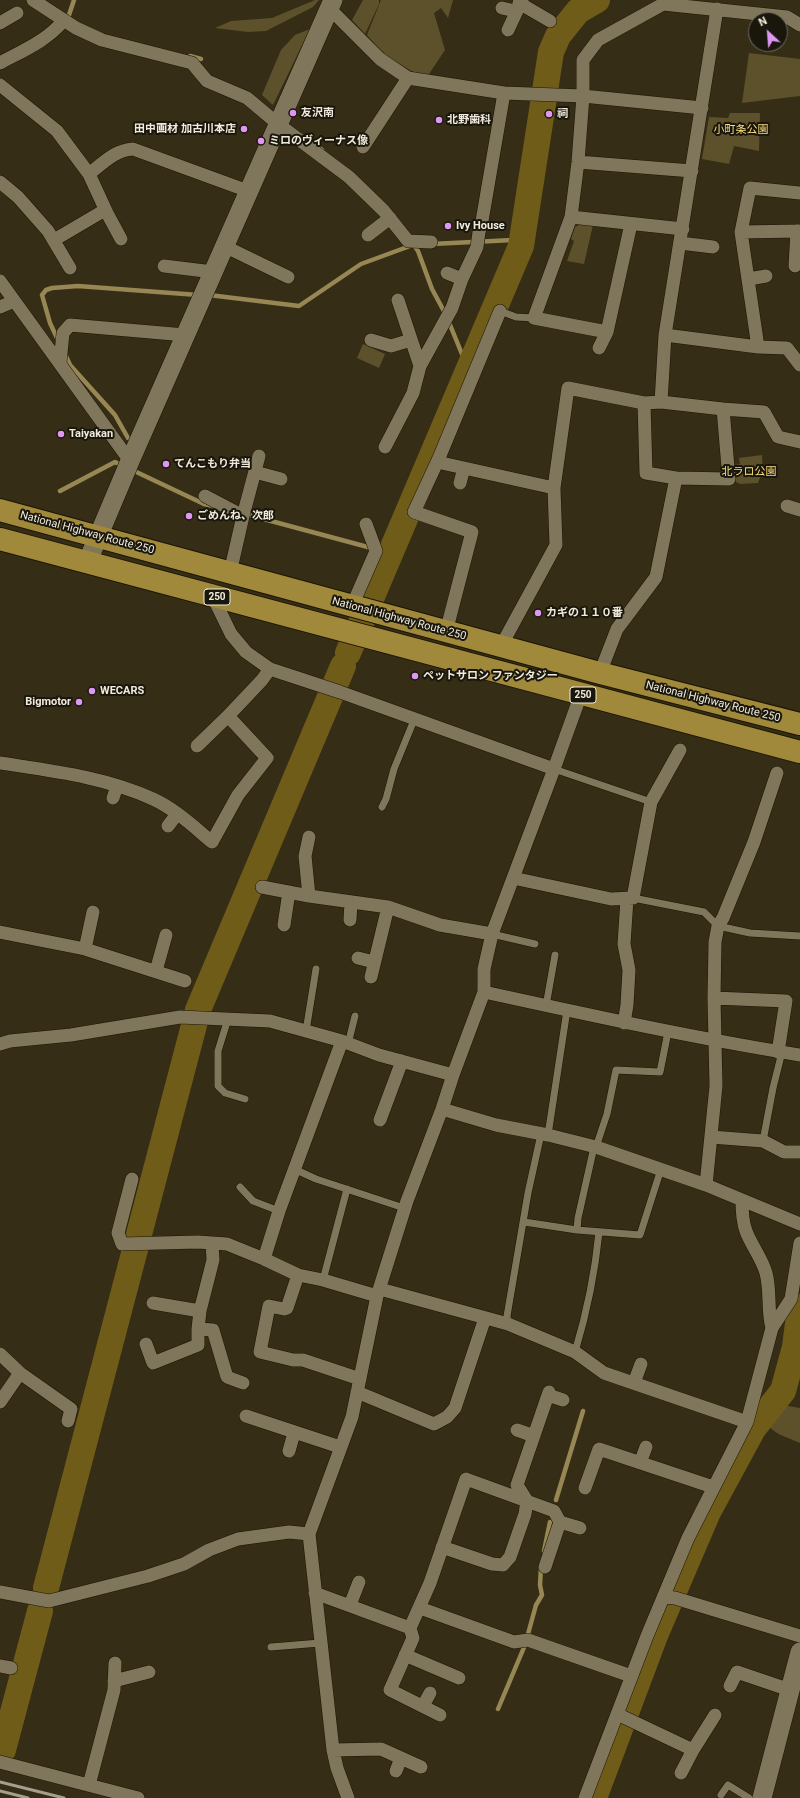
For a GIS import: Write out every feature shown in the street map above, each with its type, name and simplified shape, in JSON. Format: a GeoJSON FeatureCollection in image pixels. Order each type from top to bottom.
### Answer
{"type":"FeatureCollection","features":[{"type":"Feature","properties":{"kind":"highway","name":"National Highway Route 250"},"geometry":{"type":"LineString","coordinates":[[0,510],[600,674],[800,724]]}},
{"type":"Feature","properties":{"kind":"highway","name":"250"},"geometry":{"type":"LineString","coordinates":[[0,539],[800,752]]}},
{"type":"Feature","properties":{"kind":"street"},"geometry":{"type":"LineString","coordinates":[[33,0],[76,28],[102,40],[192,62],[207,81],[247,98],[278,124],[349,177],[412,241],[431,242]]}},
{"type":"Feature","properties":{"kind":"street"},"geometry":{"type":"LineString","coordinates":[[88,563],[130,461],[331,4],[380,59],[408,78],[504,94],[530,93],[583,96],[702,108]]}},
{"type":"Feature","properties":{"kind":"street"},"geometry":{"type":"LineString","coordinates":[[607,332],[534,318],[571,217],[578,162],[583,96],[583,60],[598,40],[663,4],[787,17],[800,25]]}},
{"type":"Feature","properties":{"kind":"street"},"geometry":{"type":"LineString","coordinates":[[502,8],[519,5],[550,21]]}},
{"type":"Feature","properties":{"kind":"street"},"geometry":{"type":"LineString","coordinates":[[508,30],[519,5]]}},
{"type":"Feature","properties":{"kind":"street"},"geometry":{"type":"LineString","coordinates":[[661,402],[665,335],[717,9]]}},
{"type":"Feature","properties":{"kind":"street"},"geometry":{"type":"LineString","coordinates":[[0,23],[17,13]]}},
{"type":"Feature","properties":{"kind":"street"},"geometry":{"type":"LineString","coordinates":[[0,63],[41,41],[64,20]]}},
{"type":"Feature","properties":{"kind":"street"},"geometry":{"type":"LineString","coordinates":[[363,147],[408,78]]}},
{"type":"Feature","properties":{"kind":"street"},"geometry":{"type":"LineString","coordinates":[[0,85],[57,131],[89,174],[105,210],[121,239]]}},
{"type":"Feature","properties":{"kind":"street"},"geometry":{"type":"LineString","coordinates":[[385,447],[413,393],[420,366],[452,308],[462,279],[477,247],[504,94]]}},
{"type":"Feature","properties":{"kind":"street"},"geometry":{"type":"LineString","coordinates":[[89,174],[116,153],[133,149],[248,191]]}},
{"type":"Feature","properties":{"kind":"street"},"geometry":{"type":"LineString","coordinates":[[578,162],[692,171]]}},
{"type":"Feature","properties":{"kind":"street"},"geometry":{"type":"LineString","coordinates":[[0,182],[18,197],[48,231],[70,268]]}},
{"type":"Feature","properties":{"kind":"street"},"geometry":{"type":"LineString","coordinates":[[758,347],[741,232],[750,188],[800,193]]}},
{"type":"Feature","properties":{"kind":"street"},"geometry":{"type":"LineString","coordinates":[[54,240],[105,210]]}},
{"type":"Feature","properties":{"kind":"street"},"geometry":{"type":"LineString","coordinates":[[571,217],[683,229]]}},
{"type":"Feature","properties":{"kind":"street"},"geometry":{"type":"LineString","coordinates":[[368,234],[390,218]]}},
{"type":"Feature","properties":{"kind":"street"},"geometry":{"type":"LineString","coordinates":[[600,348],[607,332],[631,224]]}},
{"type":"Feature","properties":{"kind":"street"},"geometry":{"type":"LineString","coordinates":[[741,232],[798,231],[795,266]]}},
{"type":"Feature","properties":{"kind":"street"},"geometry":{"type":"LineString","coordinates":[[680,243],[713,247]]}},
{"type":"Feature","properties":{"kind":"street"},"geometry":{"type":"LineString","coordinates":[[224,246],[288,277]]}},
{"type":"Feature","properties":{"kind":"street"},"geometry":{"type":"LineString","coordinates":[[164,266],[213,272]]}},
{"type":"Feature","properties":{"kind":"street"},"geometry":{"type":"LineString","coordinates":[[447,273],[462,279]]}},
{"type":"Feature","properties":{"kind":"street"},"geometry":{"type":"LineString","coordinates":[[749,279],[766,276]]}},
{"type":"Feature","properties":{"kind":"street"},"geometry":{"type":"LineString","coordinates":[[0,281],[14,301],[61,354],[130,461]]}},
{"type":"Feature","properties":{"kind":"street"},"geometry":{"type":"LineString","coordinates":[[398,300],[420,366]]}},
{"type":"Feature","properties":{"kind":"street"},"geometry":{"type":"LineString","coordinates":[[0,307],[14,301]]}},
{"type":"Feature","properties":{"kind":"street"},"geometry":{"type":"LineString","coordinates":[[446,632],[472,532],[414,512],[437,462],[500,311]]}},
{"type":"Feature","properties":{"kind":"street"},"geometry":{"type":"LineString","coordinates":[[61,354],[63,333],[70,325],[185,335]]}},
{"type":"Feature","properties":{"kind":"street"},"geometry":{"type":"LineString","coordinates":[[665,335],[758,347],[787,348],[800,365]]}},
{"type":"Feature","properties":{"kind":"street"},"geometry":{"type":"LineString","coordinates":[[371,340],[391,346],[411,340]]}},
{"type":"Feature","properties":{"kind":"street"},"geometry":{"type":"LineString","coordinates":[[501,646],[556,545],[554,488],[568,388],[644,404],[661,402],[764,412],[778,437],[800,442]]}},
{"type":"Feature","properties":{"kind":"street"},"geometry":{"type":"LineString","coordinates":[[644,404],[646,473],[676,478],[729,479],[723,409]]}},
{"type":"Feature","properties":{"kind":"street"},"geometry":{"type":"LineString","coordinates":[[230,573],[242,516],[259,456]]}},
{"type":"Feature","properties":{"kind":"street"},"geometry":{"type":"LineString","coordinates":[[437,462],[554,488]]}},
{"type":"Feature","properties":{"kind":"street"},"geometry":{"type":"LineString","coordinates":[[460,483],[464,468]]}},
{"type":"Feature","properties":{"kind":"street"},"geometry":{"type":"LineString","coordinates":[[255,472],[282,479]]}},
{"type":"Feature","properties":{"kind":"street"},"geometry":{"type":"LineString","coordinates":[[600,674],[617,629],[656,577],[676,478]]}},
{"type":"Feature","properties":{"kind":"street"},"geometry":{"type":"LineString","coordinates":[[204,496],[242,516]]}},
{"type":"Feature","properties":{"kind":"street"},"geometry":{"type":"LineString","coordinates":[[355,607],[376,551],[366,524]]}},
{"type":"Feature","properties":{"kind":"street"},"geometry":{"type":"LineString","coordinates":[[212,595],[231,634],[246,652],[270,669],[324,686],[414,720],[554,769]]}},
{"type":"Feature","properties":{"kind":"street"},"geometry":{"type":"LineString","coordinates":[[197,746],[228,716],[262,680],[270,669]]}},
{"type":"Feature","properties":{"kind":"street"},"geometry":{"type":"LineString","coordinates":[[348,1798],[337,1768],[333,1750],[309,1534],[352,1417],[379,1292],[404,1208],[484,992],[484,969],[492,934],[581,694]]}},
{"type":"Feature","properties":{"kind":"street"},"geometry":{"type":"LineString","coordinates":[[0,763],[90,777],[115,792],[154,799],[177,814],[209,846],[238,795],[267,758],[228,716]]}},
{"type":"Feature","properties":{"kind":"street"},"geometry":{"type":"LineString","coordinates":[[624,1023],[627,1005],[629,970],[624,944],[630,899],[651,802],[680,750]]}},
{"type":"Feature","properties":{"kind":"street"},"geometry":{"type":"LineString","coordinates":[[706,1185],[712,1141],[710,1137],[716,1086],[716,1042],[714,1033],[715,942],[718,926],[723,918],[754,842],[777,773]]}},
{"type":"Feature","properties":{"kind":"street"},"geometry":{"type":"LineString","coordinates":[[168,826],[177,814]]}},
{"type":"Feature","properties":{"kind":"street"},"geometry":{"type":"LineString","coordinates":[[308,896],[305,856],[309,837]]}},
{"type":"Feature","properties":{"kind":"street"},"geometry":{"type":"LineString","coordinates":[[513,878],[611,899],[630,899]]}},
{"type":"Feature","properties":{"kind":"street"},"geometry":{"type":"LineString","coordinates":[[262,887],[308,896],[388,908],[440,925],[492,934]]}},
{"type":"Feature","properties":{"kind":"street"},"geometry":{"type":"LineString","coordinates":[[284,925],[289,892]]}},
{"type":"Feature","properties":{"kind":"street"},"geometry":{"type":"LineString","coordinates":[[350,920],[351,902]]}},
{"type":"Feature","properties":{"kind":"street"},"geometry":{"type":"LineString","coordinates":[[371,977],[388,908]]}},
{"type":"Feature","properties":{"kind":"street"},"geometry":{"type":"LineString","coordinates":[[85,949],[93,912]]}},
{"type":"Feature","properties":{"kind":"street"},"geometry":{"type":"LineString","coordinates":[[0,932],[85,949],[156,971],[185,982]]}},
{"type":"Feature","properties":{"kind":"street"},"geometry":{"type":"LineString","coordinates":[[156,971],[166,935]]}},
{"type":"Feature","properties":{"kind":"street"},"geometry":{"type":"LineString","coordinates":[[358,958],[374,962]]}},
{"type":"Feature","properties":{"kind":"street"},"geometry":{"type":"LineString","coordinates":[[484,992],[716,1042],[800,1055]]}},
{"type":"Feature","properties":{"kind":"street"},"geometry":{"type":"LineString","coordinates":[[714,998],[786,1001],[780,1052]]}},
{"type":"Feature","properties":{"kind":"street"},"geometry":{"type":"LineString","coordinates":[[0,1044],[10,1040],[71,1035],[180,1017],[270,1021],[345,1042],[379,1055],[453,1075]]}},
{"type":"Feature","properties":{"kind":"street"},"geometry":{"type":"LineString","coordinates":[[264,1259],[294,1169],[345,1042]]}},
{"type":"Feature","properties":{"kind":"street"},"geometry":{"type":"LineString","coordinates":[[380,1120],[402,1061]]}},
{"type":"Feature","properties":{"kind":"street"},"geometry":{"type":"LineString","coordinates":[[442,1108],[496,1125],[544,1134],[595,1147],[706,1185],[800,1224]]}},
{"type":"Feature","properties":{"kind":"street"},"geometry":{"type":"LineString","coordinates":[[710,1137],[763,1141],[784,1152],[800,1152]]}},
{"type":"Feature","properties":{"kind":"street"},"geometry":{"type":"LineString","coordinates":[[132,1179],[118,1233],[122,1244],[227,1244],[264,1259],[298,1276],[379,1292],[508,1324],[575,1352],[604,1373],[747,1422]]}},
{"type":"Feature","properties":{"kind":"street"},"geometry":{"type":"LineString","coordinates":[[742,1200],[742,1216],[746,1230],[765,1271],[769,1287],[768,1314],[772,1328]]}},
{"type":"Feature","properties":{"kind":"street"},"geometry":{"type":"LineString","coordinates":[[146,1344],[153,1363],[198,1345],[200,1311],[212,1260],[212,1243]]}},
{"type":"Feature","properties":{"kind":"street"},"geometry":{"type":"LineString","coordinates":[[586,1798],[631,1676],[688,1538],[747,1422],[772,1328],[796,1299],[800,1243]]}},
{"type":"Feature","properties":{"kind":"street"},"geometry":{"type":"LineString","coordinates":[[298,1276],[288,1308],[284,1309],[269,1306],[260,1352],[293,1360],[303,1360],[360,1379]]}},
{"type":"Feature","properties":{"kind":"street"},"geometry":{"type":"LineString","coordinates":[[153,1304],[200,1311]]}},
{"type":"Feature","properties":{"kind":"street"},"geometry":{"type":"LineString","coordinates":[[357,1392],[434,1424],[447,1417],[455,1408],[485,1318]]}},
{"type":"Feature","properties":{"kind":"street"},"geometry":{"type":"LineString","coordinates":[[198,1329],[213,1330],[227,1377],[243,1383]]}},
{"type":"Feature","properties":{"kind":"street"},"geometry":{"type":"LineString","coordinates":[[0,1354],[20,1373],[71,1409],[68,1421]]}},
{"type":"Feature","properties":{"kind":"street"},"geometry":{"type":"LineString","coordinates":[[634,1383],[641,1364]]}},
{"type":"Feature","properties":{"kind":"street"},"geometry":{"type":"LineString","coordinates":[[0,1402],[20,1373]]}},
{"type":"Feature","properties":{"kind":"street"},"geometry":{"type":"LineString","coordinates":[[442,1547],[492,1564],[503,1565],[510,1557],[525,1514],[527,1501],[517,1485],[549,1393],[563,1400]]}},
{"type":"Feature","properties":{"kind":"street"},"geometry":{"type":"LineString","coordinates":[[246,1416],[340,1447]]}},
{"type":"Feature","properties":{"kind":"street"},"geometry":{"type":"LineString","coordinates":[[517,1430],[534,1436]]}},
{"type":"Feature","properties":{"kind":"street"},"geometry":{"type":"LineString","coordinates":[[289,1451],[294,1433]]}},
{"type":"Feature","properties":{"kind":"street"},"geometry":{"type":"LineString","coordinates":[[640,1463],[646,1447]]}},
{"type":"Feature","properties":{"kind":"street"},"geometry":{"type":"LineString","coordinates":[[584,1488],[599,1449],[713,1487]]}},
{"type":"Feature","properties":{"kind":"street"},"geometry":{"type":"LineString","coordinates":[[440,1715],[390,1690],[412,1638],[410,1628],[420,1608],[466,1480],[554,1511],[560,1522],[580,1528]]}},
{"type":"Feature","properties":{"kind":"street"},"geometry":{"type":"LineString","coordinates":[[545,1567],[560,1522]]}},
{"type":"Feature","properties":{"kind":"street"},"geometry":{"type":"LineString","coordinates":[[0,1592],[49,1601],[148,1576],[184,1564],[210,1550],[238,1539],[289,1532],[309,1534]]}},
{"type":"Feature","properties":{"kind":"street"},"geometry":{"type":"LineString","coordinates":[[350,1605],[359,1582]]}},
{"type":"Feature","properties":{"kind":"street"},"geometry":{"type":"LineString","coordinates":[[315,1593],[350,1605],[382,1623],[410,1628]]}},
{"type":"Feature","properties":{"kind":"street"},"geometry":{"type":"LineString","coordinates":[[664,1597],[675,1598],[800,1636]]}},
{"type":"Feature","properties":{"kind":"street"},"geometry":{"type":"LineString","coordinates":[[420,1608],[514,1642],[528,1640],[631,1676]]}},
{"type":"Feature","properties":{"kind":"street"},"geometry":{"type":"LineString","coordinates":[[405,1655],[459,1678]]}},
{"type":"Feature","properties":{"kind":"street"},"geometry":{"type":"LineString","coordinates":[[762,1798],[799,1661]]}},
{"type":"Feature","properties":{"kind":"street"},"geometry":{"type":"LineString","coordinates":[[89,1785],[114,1690],[115,1663]]}},
{"type":"Feature","properties":{"kind":"street"},"geometry":{"type":"LineString","coordinates":[[114,1680],[149,1672]]}},
{"type":"Feature","properties":{"kind":"street"},"geometry":{"type":"LineString","coordinates":[[730,1686],[737,1672],[790,1690]]}},
{"type":"Feature","properties":{"kind":"street"},"geometry":{"type":"LineString","coordinates":[[423,1706],[430,1693]]}},
{"type":"Feature","properties":{"kind":"street"},"geometry":{"type":"LineString","coordinates":[[617,1714],[693,1750]]}},
{"type":"Feature","properties":{"kind":"street"},"geometry":{"type":"LineString","coordinates":[[681,1773],[693,1750],[715,1715]]}},
{"type":"Feature","properties":{"kind":"street"},"geometry":{"type":"LineString","coordinates":[[333,1750],[381,1749],[422,1767]]}},
{"type":"Feature","properties":{"kind":"street"},"geometry":{"type":"LineString","coordinates":[[396,1771],[401,1758]]}},
{"type":"Feature","properties":{"kind":"street"},"geometry":{"type":"LineString","coordinates":[[0,1762],[138,1798]]}},
{"type":"Feature","properties":{"kind":"lane"},"geometry":{"type":"LineString","coordinates":[[500,311],[516,317],[534,318]]}},
{"type":"Feature","properties":{"kind":"lane"},"geometry":{"type":"LineString","coordinates":[[382,807],[386,799],[394,769],[410,734],[414,720]]}},
{"type":"Feature","properties":{"kind":"lane"},"geometry":{"type":"LineString","coordinates":[[554,769],[651,802]]}},
{"type":"Feature","properties":{"kind":"lane"},"geometry":{"type":"LineString","coordinates":[[630,899],[704,912],[718,926],[750,933],[800,936]]}},
{"type":"Feature","properties":{"kind":"lane"},"geometry":{"type":"LineString","coordinates":[[492,934],[535,944]]}},
{"type":"Feature","properties":{"kind":"lane"},"geometry":{"type":"LineString","coordinates":[[546,1006],[555,955]]}},
{"type":"Feature","properties":{"kind":"lane"},"geometry":{"type":"LineString","coordinates":[[306,1031],[316,968]]}},
{"type":"Feature","properties":{"kind":"lane"},"geometry":{"type":"LineString","coordinates":[[508,1324],[507,1316],[528,1193],[544,1134],[567,1010]]}},
{"type":"Feature","properties":{"kind":"lane"},"geometry":{"type":"LineString","coordinates":[[345,1042],[354,1016]]}},
{"type":"Feature","properties":{"kind":"lane"},"geometry":{"type":"LineString","coordinates":[[228,1019],[218,1051],[218,1086],[225,1093],[245,1099]]}},
{"type":"Feature","properties":{"kind":"lane"},"geometry":{"type":"LineString","coordinates":[[577,1230],[578,1218],[595,1147],[607,1114],[616,1070],[660,1072],[668,1032]]}},
{"type":"Feature","properties":{"kind":"lane"},"geometry":{"type":"LineString","coordinates":[[763,1141],[780,1052]]}},
{"type":"Feature","properties":{"kind":"lane"},"geometry":{"type":"LineString","coordinates":[[294,1169],[316,1179],[404,1208]]}},
{"type":"Feature","properties":{"kind":"lane"},"geometry":{"type":"LineString","coordinates":[[524,1222],[577,1230],[640,1235],[660,1169]]}},
{"type":"Feature","properties":{"kind":"lane"},"geometry":{"type":"LineString","coordinates":[[240,1188],[253,1201],[279,1211]]}},
{"type":"Feature","properties":{"kind":"lane"},"geometry":{"type":"LineString","coordinates":[[323,1280],[347,1189]]}},
{"type":"Feature","properties":{"kind":"lane"},"geometry":{"type":"LineString","coordinates":[[575,1352],[595,1271],[599,1232]]}},
{"type":"Feature","properties":{"kind":"lane"},"geometry":{"type":"LineString","coordinates":[[271,1647],[320,1643]]}},
{"type":"Feature","properties":{"kind":"lane"},"geometry":{"type":"LineString","coordinates":[[722,1795],[728,1785],[749,1798]]}},
{"type":"Feature","properties":{"kind":"green space"},"geometry":{"type":"Polygon","coordinates":[[[315,0],[319,0],[313,7],[266,31],[248,32],[215,28],[231,21],[272,18],[315,0]]]}},
{"type":"Feature","properties":{"kind":"green space"},"geometry":{"type":"Polygon","coordinates":[[[363,0],[379,0],[379,4],[365,34],[352,20],[363,0]]]}},
{"type":"Feature","properties":{"kind":"green space"},"geometry":{"type":"Polygon","coordinates":[[[381,0],[453,0],[448,18],[441,8],[434,13],[445,50],[427,77],[415,73],[383,54],[367,35],[381,0]]]}},
{"type":"Feature","properties":{"kind":"green space"},"geometry":{"type":"Polygon","coordinates":[[[310,29],[273,105],[262,95],[281,50],[295,35],[310,29]]]}},
{"type":"Feature","properties":{"kind":"green space"},"geometry":{"type":"Polygon","coordinates":[[[749,53],[800,59],[800,96],[742,103],[749,53]]]}},
{"type":"Feature","properties":{"kind":"green space","name":"小町条公園"},"geometry":{"type":"Polygon","coordinates":[[[730,113],[760,113],[759,151],[734,146],[729,164],[702,159],[709,117],[728,118],[730,113]]]}},
{"type":"Feature","properties":{"kind":"green space"},"geometry":{"type":"Polygon","coordinates":[[[583,223],[593,225],[584,264],[567,261],[574,241],[571,239],[575,227],[583,223]]]}},
{"type":"Feature","properties":{"kind":"green space"},"geometry":{"type":"Polygon","coordinates":[[[363,344],[385,354],[379,368],[357,358],[363,344]]]}},
{"type":"Feature","properties":{"kind":"green space","name":"北ラロ公園"},"geometry":{"type":"Polygon","coordinates":[[[762,455],[763,470],[758,483],[740,484],[736,482],[735,465],[740,464],[739,458],[762,455]]]}},
{"type":"Feature","properties":{"kind":"green space"},"geometry":{"type":"Polygon","coordinates":[[[772,1403],[800,1408],[800,1443],[771,1429],[764,1421],[772,1403]]]}},
{"type":"Feature","properties":{"kind":"waterway"},"geometry":{"type":"LineString","coordinates":[[64,19],[69,15],[74,0]]}},
{"type":"Feature","properties":{"kind":"waterway"},"geometry":{"type":"LineString","coordinates":[[432,244],[513,240],[523,207],[533,142],[542,56],[552,28],[565,11],[578,0]]}},
{"type":"Feature","properties":{"kind":"waterway"},"geometry":{"type":"LineString","coordinates":[[348,653],[521,246],[551,52],[558,36],[578,11],[597,0]]}},
{"type":"Feature","properties":{"kind":"waterway"},"geometry":{"type":"LineString","coordinates":[[190,56],[201,59]]}},
{"type":"Feature","properties":{"kind":"waterway"},"geometry":{"type":"LineString","coordinates":[[308,138],[322,150]]}},
{"type":"Feature","properties":{"kind":"waterway"},"geometry":{"type":"LineString","coordinates":[[413,244],[418,251],[432,289],[446,315],[469,368]]}},
{"type":"Feature","properties":{"kind":"waterway"},"geometry":{"type":"LineString","coordinates":[[209,295],[299,306],[361,264],[410,246]]}},
{"type":"Feature","properties":{"kind":"waterway"},"geometry":{"type":"LineString","coordinates":[[58,340],[50,323],[42,295],[46,290],[52,288],[78,286],[198,295]]}},
{"type":"Feature","properties":{"kind":"waterway"},"geometry":{"type":"LineString","coordinates":[[65,354],[70,365],[115,415],[128,438]]}},
{"type":"Feature","properties":{"kind":"waterway"},"geometry":{"type":"LineString","coordinates":[[60,491],[115,462],[123,466]]}},
{"type":"Feature","properties":{"kind":"waterway"},"geometry":{"type":"LineString","coordinates":[[130,469],[204,504],[213,506]]}},
{"type":"Feature","properties":{"kind":"waterway"},"geometry":{"type":"LineString","coordinates":[[245,514],[390,553]]}},
{"type":"Feature","properties":{"kind":"waterway"},"geometry":{"type":"LineString","coordinates":[[46,1588],[198,1010],[343,666]]}},
{"type":"Feature","properties":{"kind":"waterway"},"geometry":{"type":"LineString","coordinates":[[594,1798],[656,1633],[708,1512],[753,1429],[783,1391],[795,1347],[800,1307]]}},
{"type":"Feature","properties":{"kind":"waterway"},"geometry":{"type":"LineString","coordinates":[[556,1500],[583,1411]]}},
{"type":"Feature","properties":{"kind":"waterway"},"geometry":{"type":"LineString","coordinates":[[544,1551],[550,1522]]}},
{"type":"Feature","properties":{"kind":"waterway"},"geometry":{"type":"LineString","coordinates":[[528,1634],[536,1605],[542,1595],[540,1585],[541,1567]]}},
{"type":"Feature","properties":{"kind":"waterway"},"geometry":{"type":"LineString","coordinates":[[3,1750],[40,1611]]}},
{"type":"Feature","properties":{"kind":"waterway"},"geometry":{"type":"LineString","coordinates":[[498,1709],[525,1645]]}},
{"type":"Feature","properties":{"kind":"railway"},"geometry":{"type":"LineString","coordinates":[[0,1782],[64,1798]]}},
{"type":"Feature","properties":{"kind":"railway"},"geometry":{"type":"LineString","coordinates":[[0,1791],[28,1798]]}},
{"type":"Feature","properties":{"kind":"place","name":"友沢南"},"geometry":{"type":"Point","coordinates":[293,113]}},
{"type":"Feature","properties":{"kind":"place","name":"祠"},"geometry":{"type":"Point","coordinates":[549,114]}},
{"type":"Feature","properties":{"kind":"place","name":"北野歯科"},"geometry":{"type":"Point","coordinates":[439,120]}},
{"type":"Feature","properties":{"kind":"place","name":"田中画材 加古川本店"},"geometry":{"type":"Point","coordinates":[244,129]}},
{"type":"Feature","properties":{"kind":"place","name":"ミロのヴィーナス像"},"geometry":{"type":"Point","coordinates":[261,141]}},
{"type":"Feature","properties":{"kind":"place","name":"Ivy House"},"geometry":{"type":"Point","coordinates":[448,226]}},
{"type":"Feature","properties":{"kind":"place","name":"Taiyakan"},"geometry":{"type":"Point","coordinates":[61,434]}},
{"type":"Feature","properties":{"kind":"place","name":"てんこもり弁当"},"geometry":{"type":"Point","coordinates":[166,464]}},
{"type":"Feature","properties":{"kind":"place","name":"ごめんね、次郎"},"geometry":{"type":"Point","coordinates":[189,516]}},
{"type":"Feature","properties":{"kind":"place","name":"カギの１１０番"},"geometry":{"type":"Point","coordinates":[538,613]}},
{"type":"Feature","properties":{"kind":"place","name":"ペットサロン ファンタジー"},"geometry":{"type":"Point","coordinates":[415,676]}},
{"type":"Feature","properties":{"kind":"place","name":"WECARS"},"geometry":{"type":"Point","coordinates":[92,691]}},
{"type":"Feature","properties":{"kind":"place","name":"Bigmotor"},"geometry":{"type":"Point","coordinates":[79,702]}}]}
